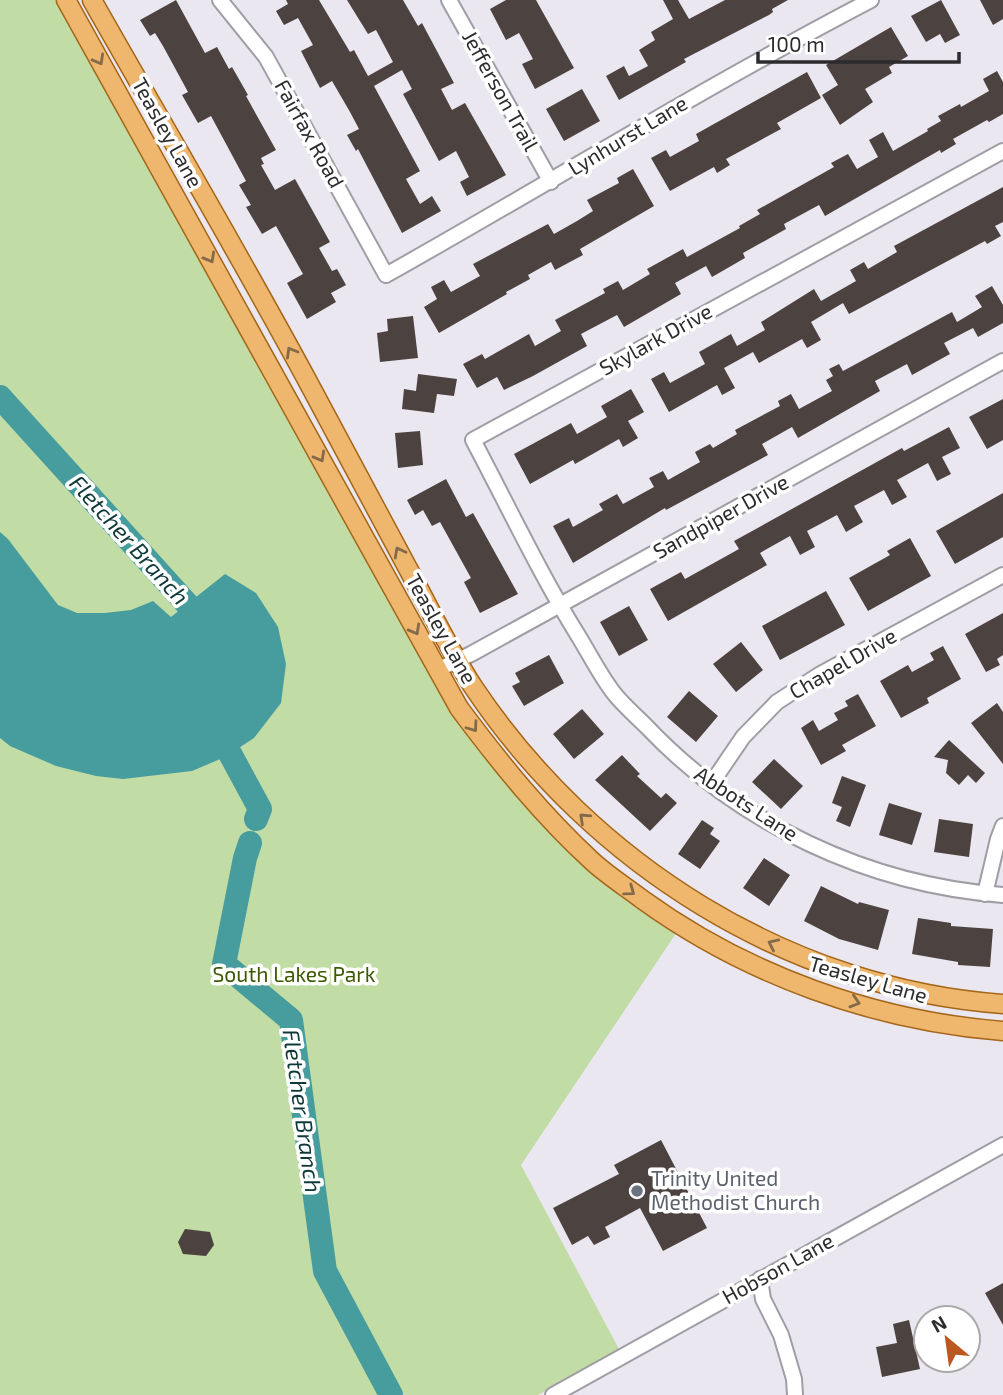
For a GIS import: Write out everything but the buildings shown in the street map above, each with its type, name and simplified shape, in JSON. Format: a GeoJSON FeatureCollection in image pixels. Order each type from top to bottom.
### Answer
{"type":"FeatureCollection","features":[{"type":"Feature","properties":{"kind":"main road","name":"Teasley Lane"},"geometry":{"type":"LineString","coordinates":[[66,0],[437,670],[486,745],[542,810],[593,862],[669,918],[758,968],[809,988],[894,1014],[950,1025],[1003,1031]]}},
{"type":"Feature","properties":{"kind":"main road","name":"Teasley Lane"},"geometry":{"type":"LineString","coordinates":[[92,0],[296,360],[458,661],[505,730],[548,783],[607,838],[686,896],[729,922],[817,963],[886,986],[919,994],[1003,1004]]}},
{"type":"Feature","properties":{"kind":"street","name":"Fairfax Road"},"geometry":{"type":"LineString","coordinates":[[220,0],[266,57],[386,275]]}},
{"type":"Feature","properties":{"kind":"street","name":"Jefferson Trail"},"geometry":{"type":"LineString","coordinates":[[449,0],[551,182]]}},
{"type":"Feature","properties":{"kind":"street","name":"Lynhurst Lane"},"geometry":{"type":"LineString","coordinates":[[386,275],[551,182],[630,132],[871,0]]}},
{"type":"Feature","properties":{"kind":"street","name":"Skylark Drive"},"geometry":{"type":"LineString","coordinates":[[560,605],[473,440],[1003,151]]}},
{"type":"Feature","properties":{"kind":"street","name":"Sandpiper Drive"},"geometry":{"type":"LineString","coordinates":[[437,670],[458,661],[1003,361]]}},
{"type":"Feature","properties":{"kind":"street","name":"Chapel Drive"},"geometry":{"type":"LineString","coordinates":[[711,784],[743,737],[776,702],[1003,575]]}},
{"type":"Feature","properties":{"kind":"street","name":"Abbots Lane"},"geometry":{"type":"LineString","coordinates":[[560,605],[612,691],[663,744],[711,784],[782,832],[843,859],[916,883],[1003,895]]}},
{"type":"Feature","properties":{"kind":"street"},"geometry":{"type":"LineString","coordinates":[[985,894],[1003,826]]}},
{"type":"Feature","properties":{"kind":"street","name":"Hobson Lane"},"geometry":{"type":"LineString","coordinates":[[553,1395],[1003,1145]]}},
{"type":"Feature","properties":{"kind":"street"},"geometry":{"type":"LineString","coordinates":[[760,1279],[763,1299],[781,1335],[792,1370],[795,1395]]}},
{"type":"Feature","properties":{"kind":"green space","name":"South Lakes Park"},"geometry":{"type":"Polygon","coordinates":[[[0,0],[65,0],[437,670],[593,862],[681,926],[521,1165],[620,1351],[538,1395],[0,1395],[0,0]]]}},
{"type":"Feature","properties":{"kind":"water"},"geometry":{"type":"Polygon","coordinates":[[[0,532],[58,605],[77,613],[131,610],[153,601],[171,617],[225,574],[256,593],[278,627],[286,664],[281,703],[254,738],[225,757],[192,771],[123,779],[96,776],[56,766],[10,746],[0,738],[0,532]]]}},
{"type":"Feature","properties":{"kind":"waterway","name":"Fletcher Branch"},"geometry":{"type":"LineString","coordinates":[[0,397],[197,615],[201,632]]}},
{"type":"Feature","properties":{"kind":"waterway","name":"Fletcher Branch"},"geometry":{"type":"LineString","coordinates":[[221,722],[227,748],[260,809],[256,819]]}},
{"type":"Feature","properties":{"kind":"waterway","name":"Fletcher Branch"},"geometry":{"type":"LineString","coordinates":[[250,843],[224,964],[291,1020],[325,1271],[391,1395]]}},
{"type":"Feature","properties":{"kind":"place","name":"Trinity United Methodist Church"},"geometry":{"type":"Point","coordinates":[637,1191]}}]}
